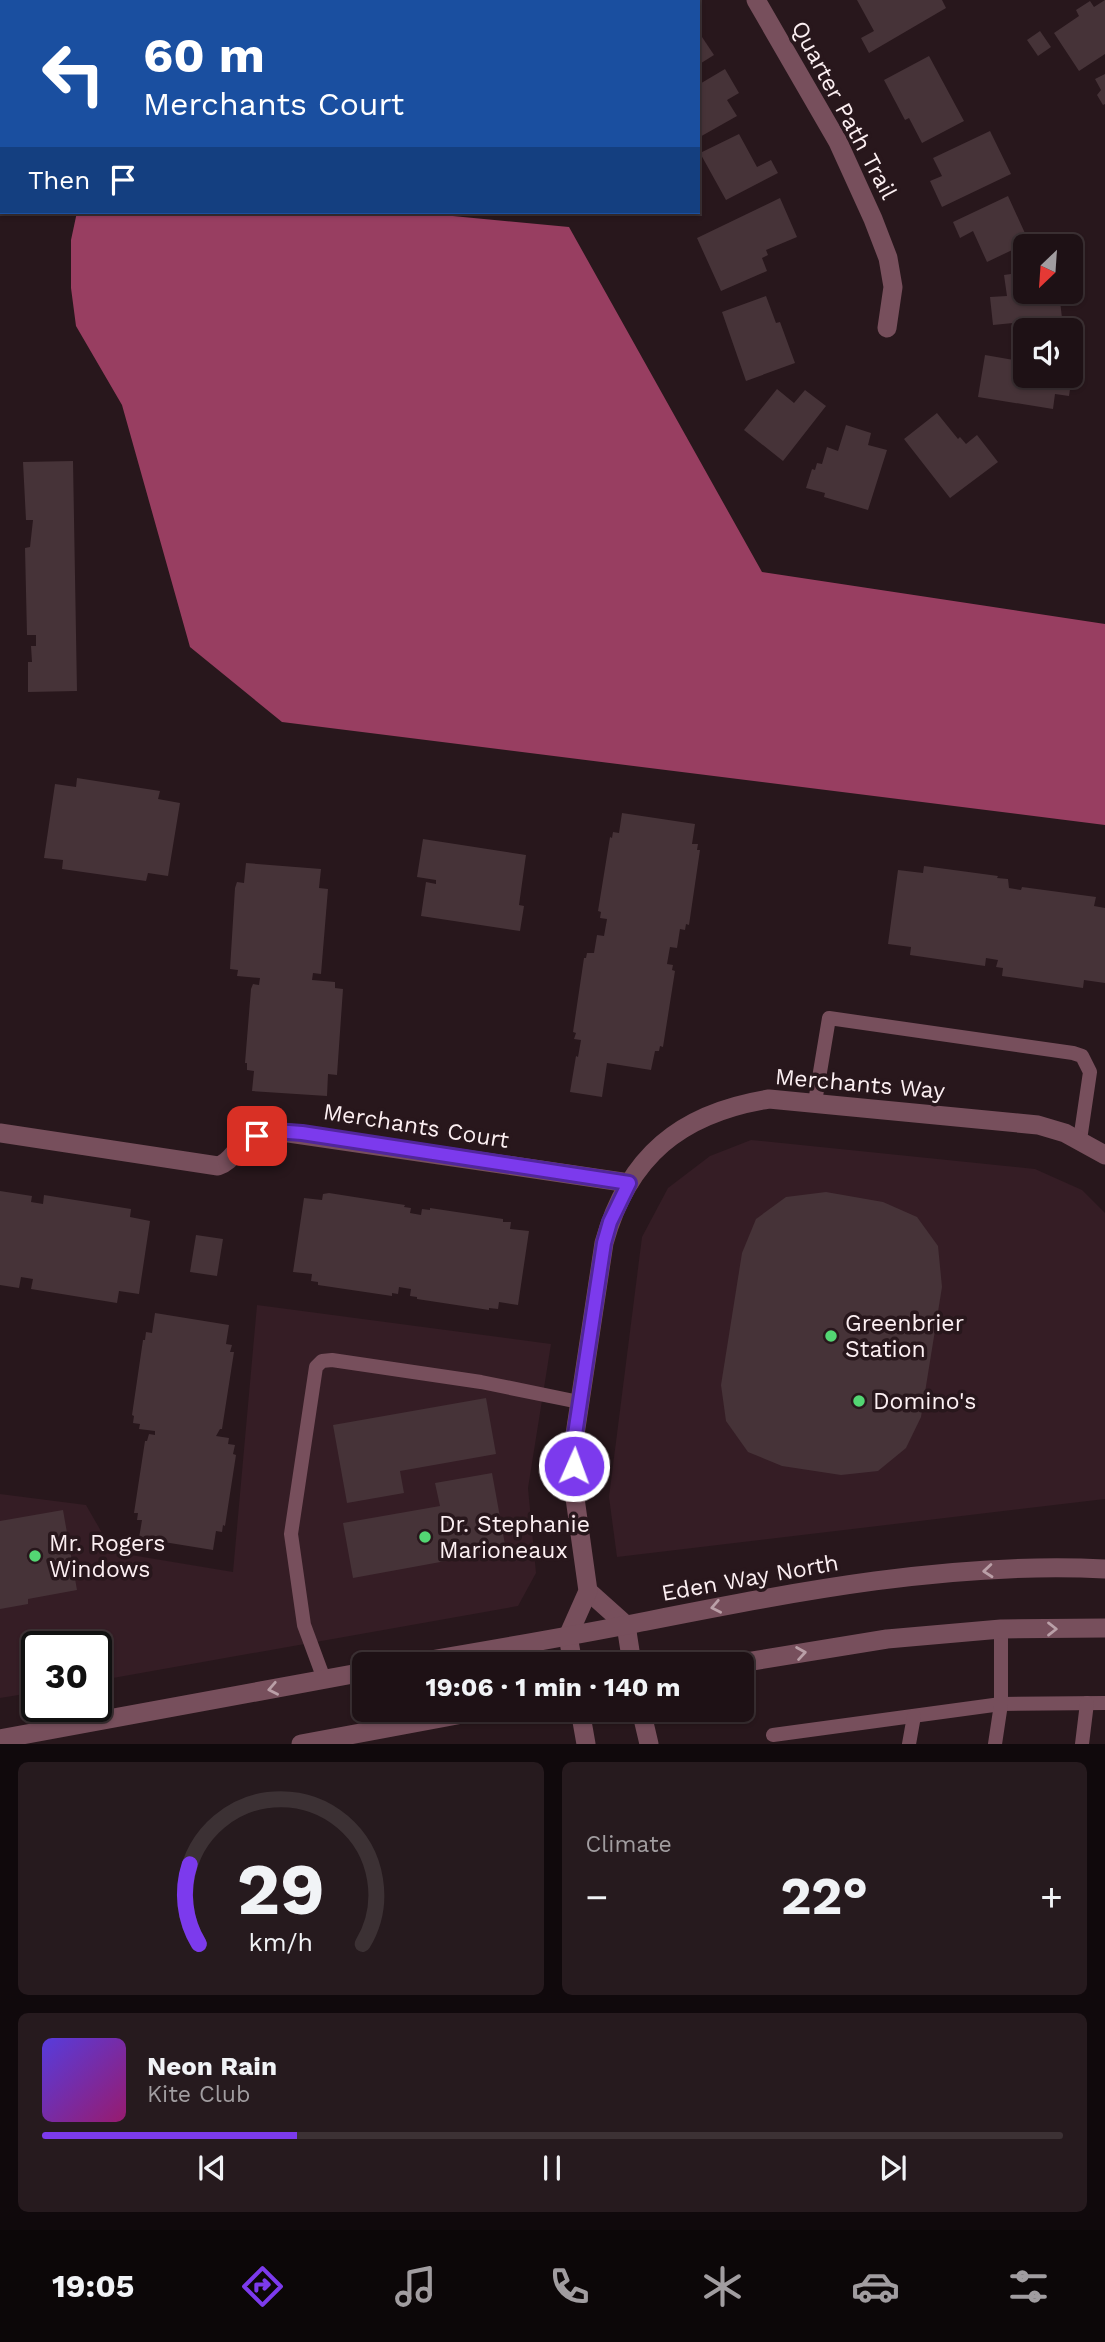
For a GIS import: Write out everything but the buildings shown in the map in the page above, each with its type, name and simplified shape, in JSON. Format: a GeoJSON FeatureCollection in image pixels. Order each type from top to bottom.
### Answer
{"type":"FeatureCollection","features":[{"type":"Feature","properties":{"kind":"street","name":"Quarter Path Trail"},"geometry":{"type":"LineString","coordinates":[[756,0],[838,142],[873,219],[888,258],[893,287],[887,328]]}},
{"type":"Feature","properties":{"kind":"street","name":"Merchants Way"},"geometry":{"type":"LineString","coordinates":[[588,1591],[574,1491],[574,1441],[579,1402],[604,1243],[610,1222],[629,1183],[652,1153],[687,1125],[705,1115],[739,1104],[769,1099],[1038,1125],[1080,1140],[1105,1156]]}},
{"type":"Feature","properties":{"kind":"street","name":"Merchants Court"},"geometry":{"type":"LineString","coordinates":[[0,1133],[218,1166],[226,1164],[241,1146],[257,1136],[275,1131],[629,1183]]}},
{"type":"Feature","properties":{"kind":"street","name":"Eden Way North"},"geometry":{"type":"LineString","coordinates":[[476,1652],[886,1579],[998,1570],[1105,1569]]}},
{"type":"Feature","properties":{"kind":"street"},"geometry":{"type":"LineString","coordinates":[[571,1652],[568,1636],[588,1591],[626,1625],[630,1652]]}},
{"type":"Feature","properties":{"kind":"street"},"geometry":{"type":"LineString","coordinates":[[754,1661],[887,1639],[1001,1629],[1105,1628]]}},
{"type":"Feature","properties":{"kind":"street"},"geometry":{"type":"LineString","coordinates":[[0,1739],[352,1674]]}},
{"type":"Feature","properties":{"kind":"street"},"geometry":{"type":"LineString","coordinates":[[301,1744],[419,1722]]}},
{"type":"Feature","properties":{"kind":"street"},"geometry":{"type":"LineString","coordinates":[[582,1722],[586,1744]]}},
{"type":"Feature","properties":{"kind":"street"},"geometry":{"type":"LineString","coordinates":[[644,1722],[649,1744]]}},
{"type":"Feature","properties":{"kind":"lane"},"geometry":{"type":"LineString","coordinates":[[815,1102],[829,1018],[1082,1056],[1090,1072],[1080,1140]]}},
{"type":"Feature","properties":{"kind":"lane"},"geometry":{"type":"LineString","coordinates":[[324,1679],[304,1625],[291,1534],[316,1367],[322,1361],[332,1360],[481,1382],[579,1402]]}},
{"type":"Feature","properties":{"kind":"lane"},"geometry":{"type":"LineString","coordinates":[[995,1744],[1001,1704],[1001,1629]]}},
{"type":"Feature","properties":{"kind":"lane"},"geometry":{"type":"LineString","coordinates":[[1082,1744],[1087,1703]]}},
{"type":"Feature","properties":{"kind":"lane"},"geometry":{"type":"LineString","coordinates":[[773,1735],[1001,1704],[1105,1703]]}},
{"type":"Feature","properties":{"kind":"lane"},"geometry":{"type":"LineString","coordinates":[[909,1744],[914,1716]]}},
{"type":"Feature","properties":{"kind":"shaded area"},"geometry":{"type":"Polygon","coordinates":[[[77,214],[432,214],[569,227],[762,572],[1105,624],[1105,825],[282,722],[190,647],[122,405],[76,326],[71,288],[71,240],[77,214]]]}},
{"type":"Feature","properties":{"kind":"shaded area"},"geometry":{"type":"Polygon","coordinates":[[[751,1140],[1035,1169],[1082,1190],[1105,1213],[1105,1499],[617,1557],[609,1497],[642,1237],[668,1188],[710,1156],[751,1140]]]}},
{"type":"Feature","properties":{"kind":"shaded area"},"geometry":{"type":"Polygon","coordinates":[[[257,1305],[551,1344],[528,1488],[536,1573],[518,1606],[112,1678],[112,1631],[21,1631],[21,1695],[0,1698],[0,1494],[86,1505],[113,1552],[233,1572],[257,1305]]]}},
{"type":"Feature","properties":{"kind":"place","name":"Greenbrier Station"},"geometry":{"type":"Point","coordinates":[831,1336]}},
{"type":"Feature","properties":{"kind":"place","name":"Domino's"},"geometry":{"type":"Point","coordinates":[859,1401]}},
{"type":"Feature","properties":{"kind":"place","name":"Dr. Stephanie Marioneaux"},"geometry":{"type":"Point","coordinates":[425,1537]}},
{"type":"Feature","properties":{"kind":"place","name":"Mr. Rogers Windows"},"geometry":{"type":"Point","coordinates":[35,1556]}},
{"type":"Feature","properties":{"kind":"route"},"geometry":{"type":"LineString","coordinates":[[257,1136],[275,1131],[302,1133],[629,1183],[610,1222],[604,1243],[574,1441],[574,1466]]}}]}
